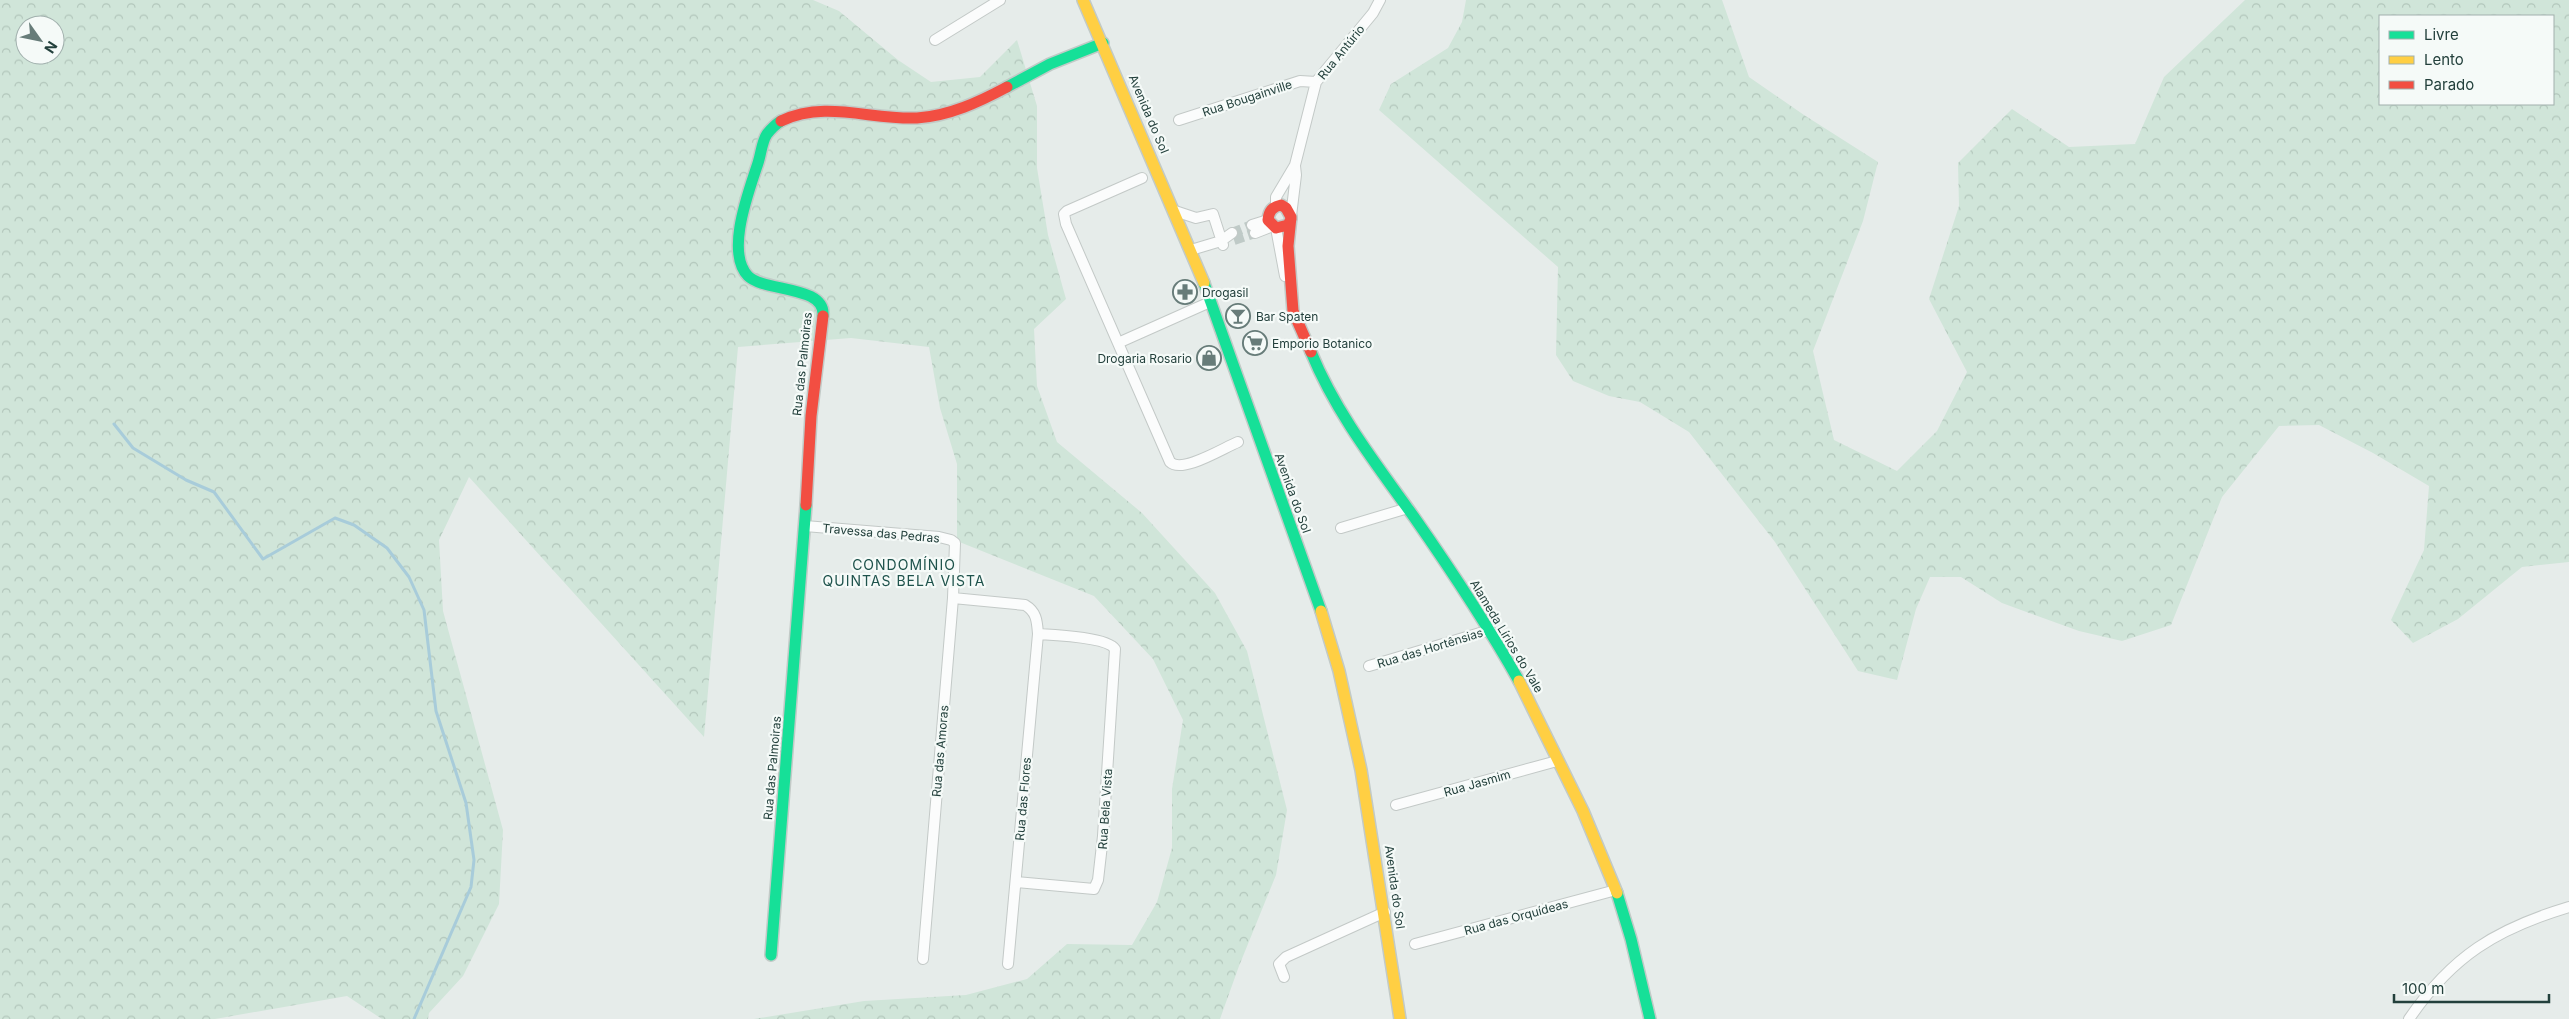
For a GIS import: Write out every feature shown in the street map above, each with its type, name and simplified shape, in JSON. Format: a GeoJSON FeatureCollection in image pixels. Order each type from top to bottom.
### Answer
{"type":"FeatureCollection","features":[{"type":"Feature","properties":{"kind":"street"},"geometry":{"type":"LineString","coordinates":[[935,40],[1000,0]]}},
{"type":"Feature","properties":{"kind":"street","name":"Avenida do Sol"},"geometry":{"type":"LineString","coordinates":[[1083,0],[1196,262],[1317,597],[1339,666],[1365,789],[1400,1019]]}},
{"type":"Feature","properties":{"kind":"street","name":"Rua Antúrio"},"geometry":{"type":"LineString","coordinates":[[1295,165],[1316,82],[1373,13],[1380,0]]}},
{"type":"Feature","properties":{"kind":"street","name":"Rua das Palmoiras"},"geometry":{"type":"LineString","coordinates":[[771,955],[805,526],[811,416],[821,335],[821,305],[818,300],[803,293],[752,281],[743,270],[738,257],[742,220],[766,135],[771,126],[789,115],[817,110],[899,119],[930,118],[959,109],[1051,64],[1103,43]]}},
{"type":"Feature","properties":{"kind":"street","name":"Rua Bougainville"},"geometry":{"type":"LineString","coordinates":[[1178,120],[1300,81],[1316,82]]}},
{"type":"Feature","properties":{"kind":"street"},"geometry":{"type":"LineString","coordinates":[[1276,206],[1276,197],[1295,165]]}},
{"type":"Feature","properties":{"kind":"street"},"geometry":{"type":"LineString","coordinates":[[1254,229],[1272,225],[1282,228],[1291,218],[1296,175],[1295,165]]}},
{"type":"Feature","properties":{"kind":"street"},"geometry":{"type":"LineString","coordinates":[[1142,178],[1084,202],[1064,214],[1118,343],[1174,465],[1190,464],[1238,442]]}},
{"type":"Feature","properties":{"kind":"street"},"geometry":{"type":"LineString","coordinates":[[1272,225],[1269,212],[1276,206],[1286,207],[1291,218]]}},
{"type":"Feature","properties":{"kind":"street"},"geometry":{"type":"LineString","coordinates":[[1175,211],[1196,218],[1214,216]]}},
{"type":"Feature","properties":{"kind":"street"},"geometry":{"type":"LineString","coordinates":[[1182,229],[1214,216]]}},
{"type":"Feature","properties":{"kind":"street"},"geometry":{"type":"LineString","coordinates":[[1214,216],[1222,243]]}},
{"type":"Feature","properties":{"kind":"street","name":"Alameda Lírios do Vale"},"geometry":{"type":"LineString","coordinates":[[1291,218],[1288,246],[1294,311],[1325,386],[1345,420],[1408,508],[1490,630],[1529,699],[1604,857],[1631,939],[1650,1019]]}},
{"type":"Feature","properties":{"kind":"street","name":"Alameda Lírios do Vale"},"geometry":{"type":"LineString","coordinates":[[1272,225],[1286,285],[1291,293]]}},
{"type":"Feature","properties":{"kind":"street"},"geometry":{"type":"LineString","coordinates":[[1196,262],[1200,256],[1233,237]]}},
{"type":"Feature","properties":{"kind":"street"},"geometry":{"type":"LineString","coordinates":[[1191,250],[1222,243]]}},
{"type":"Feature","properties":{"kind":"street"},"geometry":{"type":"LineString","coordinates":[[1118,343],[1210,302]]}},
{"type":"Feature","properties":{"kind":"street"},"geometry":{"type":"LineString","coordinates":[[1341,528],[1408,508]]}},
{"type":"Feature","properties":{"kind":"street","name":"Travessa das Pedras"},"geometry":{"type":"LineString","coordinates":[[805,526],[940,537],[955,543]]}},
{"type":"Feature","properties":{"kind":"street","name":"Rua das Amoras"},"geometry":{"type":"LineString","coordinates":[[923,959],[953,598],[955,543]]}},
{"type":"Feature","properties":{"kind":"street"},"geometry":{"type":"LineString","coordinates":[[953,598],[1025,605],[1035,613],[1038,634]]}},
{"type":"Feature","properties":{"kind":"street","name":"Rua das Hortênsias"},"geometry":{"type":"LineString","coordinates":[[1369,666],[1490,630]]}},
{"type":"Feature","properties":{"kind":"street","name":"Rua Bela Vista"},"geometry":{"type":"LineString","coordinates":[[1016,882],[1088,890],[1096,886],[1103,836],[1114,649],[1112,645],[1100,641],[1038,634]]}},
{"type":"Feature","properties":{"kind":"street","name":"Rua das Flores"},"geometry":{"type":"LineString","coordinates":[[1008,964],[1038,634]]}},
{"type":"Feature","properties":{"kind":"street","name":"Rua Jasmim"},"geometry":{"type":"LineString","coordinates":[[1396,805],[1558,760]]}},
{"type":"Feature","properties":{"kind":"street","name":"Rua das Orquídeas"},"geometry":{"type":"LineString","coordinates":[[1415,944],[1616,890]]}},
{"type":"Feature","properties":{"kind":"street"},"geometry":{"type":"LineString","coordinates":[[2409,1019],[2441,977],[2459,960],[2509,930],[2538,916],[2569,907]]}},
{"type":"Feature","properties":{"kind":"street"},"geometry":{"type":"LineString","coordinates":[[1284,977],[1280,964],[1286,957],[1385,912]]}},
{"type":"Feature","properties":{"kind":"green space"},"geometry":{"type":"Polygon","coordinates":[[[0,0],[813,0],[839,11],[898,60],[931,82],[980,77],[1017,40],[1037,106],[1037,168],[1048,235],[1066,299],[1034,329],[1037,386],[1057,442],[1142,513],[1215,593],[1247,651],[1287,810],[1276,875],[1239,966],[1220,1019],[754,1019],[864,1001],[966,995],[1027,979],[1067,944],[1132,945],[1157,902],[1172,848],[1172,789],[1183,720],[1153,659],[1094,596],[957,541],[957,464],[940,408],[929,347],[851,338],[738,347],[704,737],[469,477],[439,540],[443,611],[503,830],[499,904],[463,976],[429,1013],[428,1019],[382,1019],[347,996],[215,1019],[0,1019],[0,0]]]}},
{"type":"Feature","properties":{"kind":"green space"},"geometry":{"type":"Polygon","coordinates":[[[1466,0],[1722,0],[1749,77],[1878,162],[1863,221],[1813,351],[1834,440],[1897,471],[1937,431],[1967,372],[1929,299],[1959,206],[1958,163],[2012,109],[2069,147],[2135,144],[2164,77],[2245,0],[2569,0],[2569,562],[2522,567],[2458,619],[2413,643],[2391,620],[2424,550],[2429,486],[2373,453],[2319,425],[2279,426],[2222,497],[2171,625],[2122,641],[2079,631],[2002,603],[1961,577],[1930,577],[1916,609],[1897,680],[1858,671],[1775,542],[1689,432],[1640,402],[1609,396],[1573,381],[1556,355],[1558,267],[1379,110],[1391,84],[1448,48],[1462,22],[1466,0]]]}},
{"type":"Feature","properties":{"kind":"waterway"},"geometry":{"type":"LineString","coordinates":[[114,424],[133,448],[186,480],[214,492],[263,559],[335,518],[354,525],[387,548],[409,577],[424,610],[436,711],[466,803],[474,860],[471,887],[414,1019]]}},
{"type":"Feature","properties":{"kind":"tunnel"},"geometry":{"type":"LineString","coordinates":[[1232,233],[1252,225]]}},
{"type":"Feature","properties":{"kind":"tunnel"},"geometry":{"type":"LineString","coordinates":[[1234,240],[1255,233]]}},
{"type":"Feature","properties":{"kind":"traffic: fast"},"geometry":{"type":"LineString","coordinates":[[1007,87],[1050,64],[1103,43]]}},
{"type":"Feature","properties":{"kind":"traffic: fast"},"geometry":{"type":"LineString","coordinates":[[781,121],[770,130],[764,140],[745,205],[739,237],[741,265],[748,276],[756,281],[793,290],[815,299],[821,306],[823,316]]}},
{"type":"Feature","properties":{"kind":"traffic: fast"},"geometry":{"type":"LineString","coordinates":[[1204,283],[1321,611]]}},
{"type":"Feature","properties":{"kind":"traffic: fast"},"geometry":{"type":"LineString","coordinates":[[1311,352],[1332,396],[1345,417],[1371,458],[1455,577],[1519,681]]}},
{"type":"Feature","properties":{"kind":"traffic: fast"},"geometry":{"type":"LineString","coordinates":[[771,955],[806,505]]}},
{"type":"Feature","properties":{"kind":"traffic: fast"},"geometry":{"type":"LineString","coordinates":[[1617,893],[1631,939],[1650,1019]]}},
{"type":"Feature","properties":{"kind":"traffic: slow"},"geometry":{"type":"LineString","coordinates":[[1083,0],[1204,283]]}},
{"type":"Feature","properties":{"kind":"traffic: slow"},"geometry":{"type":"LineString","coordinates":[[1321,611],[1339,671],[1361,770],[1400,1019]]}},
{"type":"Feature","properties":{"kind":"traffic: slow"},"geometry":{"type":"LineString","coordinates":[[1519,681],[1583,811],[1617,893]]}},
{"type":"Feature","properties":{"kind":"traffic: jam"},"geometry":{"type":"LineString","coordinates":[[781,121],[798,115],[831,111],[900,118],[929,117],[964,107],[1007,87]]}},
{"type":"Feature","properties":{"kind":"traffic: jam"},"geometry":{"type":"LineString","coordinates":[[1291,219],[1288,225],[1276,228],[1268,220],[1272,210],[1281,205],[1286,208],[1291,217],[1288,246],[1293,311],[1311,352]]}},
{"type":"Feature","properties":{"kind":"traffic: jam"},"geometry":{"type":"LineString","coordinates":[[806,505],[811,416],[823,316]]}},
{"type":"Feature","properties":{"kind":"place","name":"Drogasil"},"geometry":{"type":"Point","coordinates":[1185,292]}},
{"type":"Feature","properties":{"kind":"place","name":"Bar Spaten"},"geometry":{"type":"Point","coordinates":[1238,316]}},
{"type":"Feature","properties":{"kind":"place","name":"Emporio Botanico"},"geometry":{"type":"Point","coordinates":[1255,343]}},
{"type":"Feature","properties":{"kind":"place","name":"Drogaria Rosario"},"geometry":{"type":"Point","coordinates":[1209,358]}},
{"type":"Feature","properties":{"kind":"district","name":"CONDOMÍNIO QUINTAS BELA VISTA"},"geometry":{"type":"Point","coordinates":[904,572]}}]}
